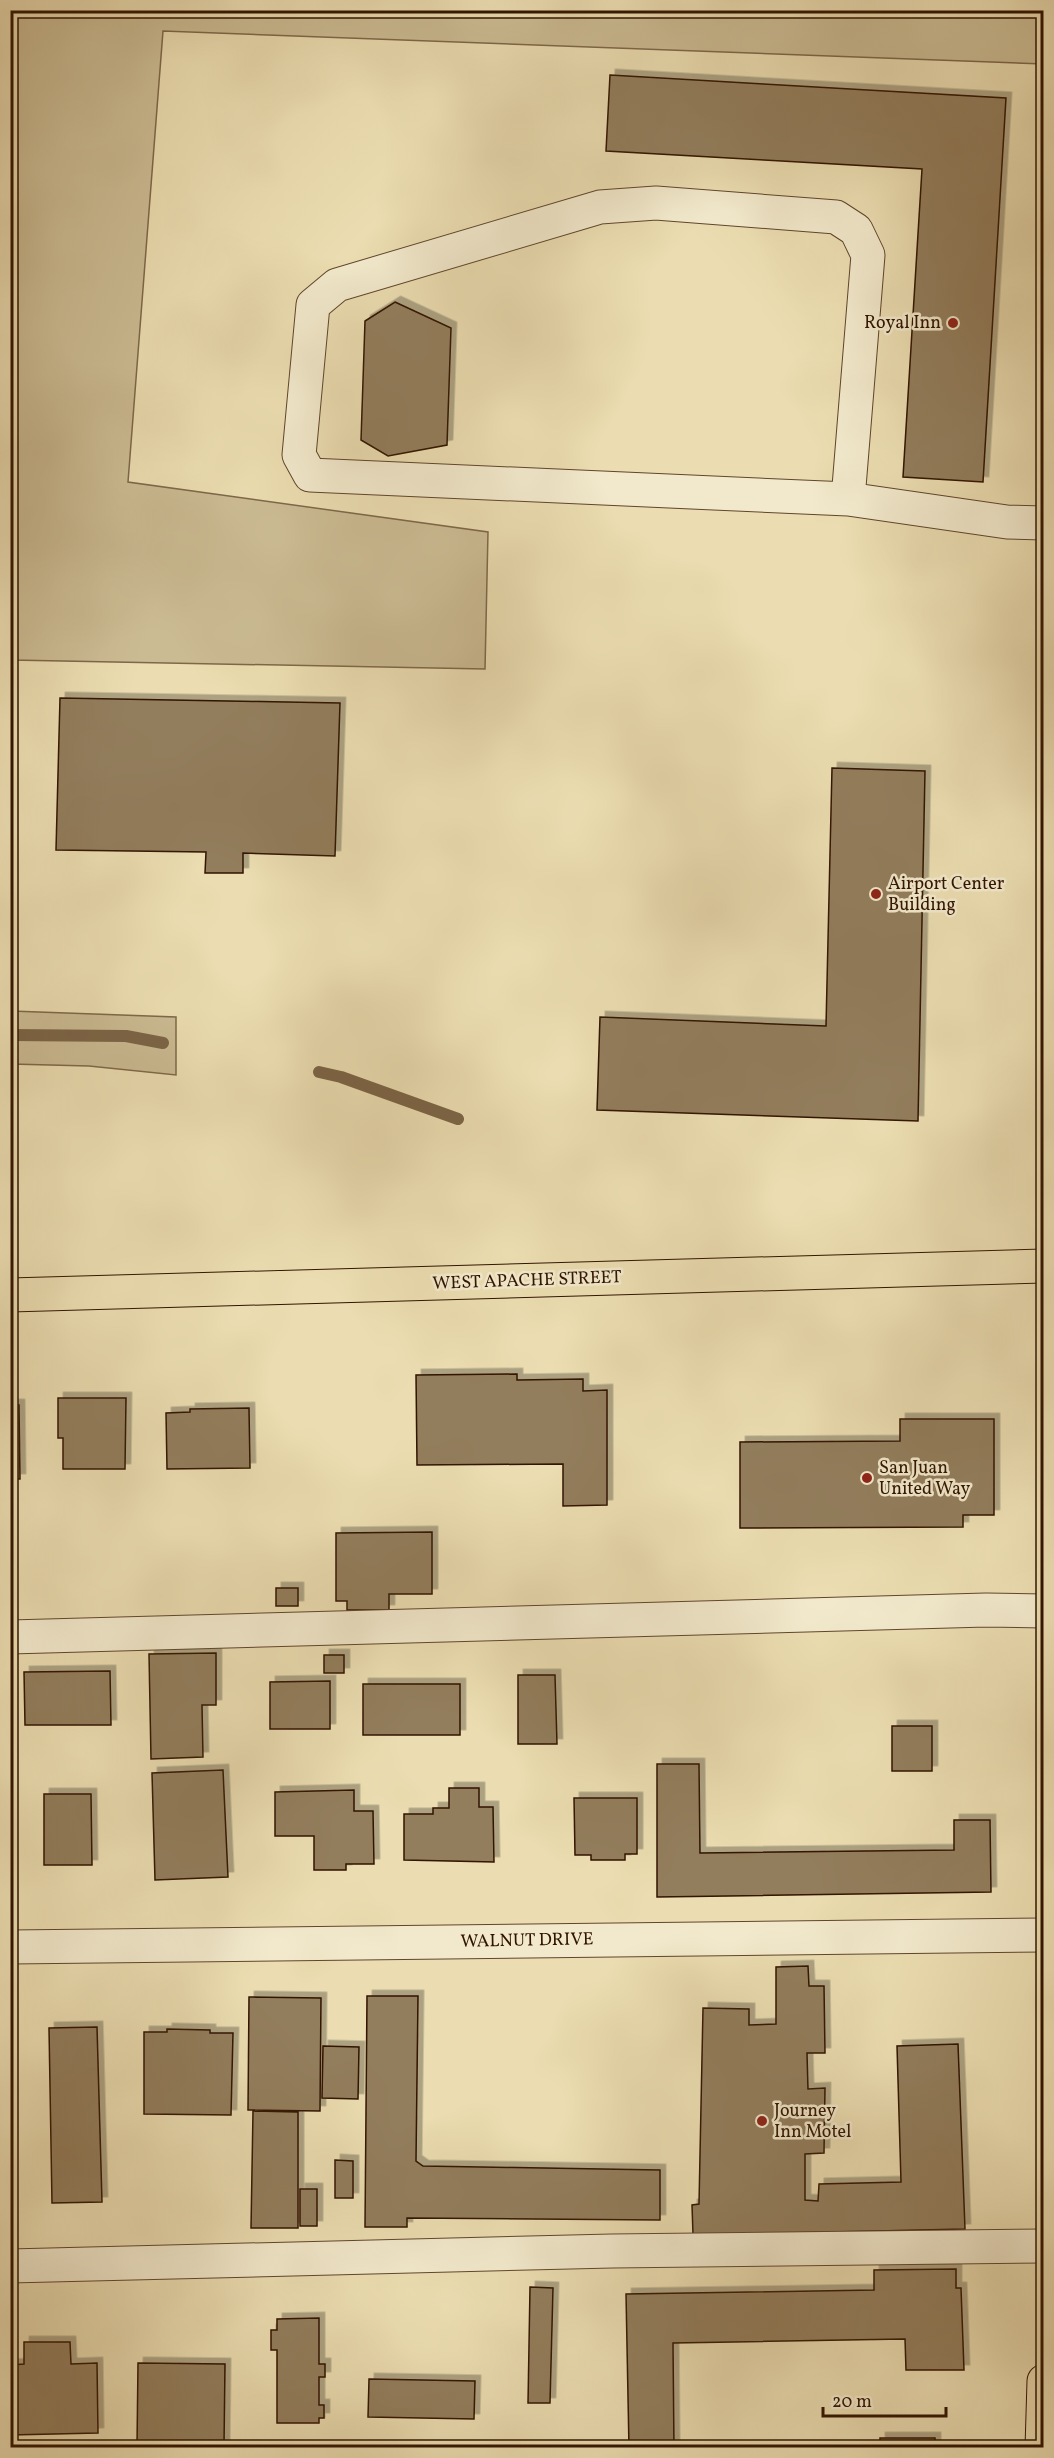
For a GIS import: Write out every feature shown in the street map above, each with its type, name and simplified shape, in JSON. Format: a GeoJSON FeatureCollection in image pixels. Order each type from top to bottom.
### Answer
{"type":"FeatureCollection","features":[{"type":"Feature","properties":{"kind":"main road","name":"WEST APACHE STREET"},"geometry":{"type":"LineString","coordinates":[[10,1294],[1044,1266]]}},
{"type":"Feature","properties":{"kind":"main road"},"geometry":{"type":"LineString","coordinates":[[1042,2448],[1044,2381]]}},
{"type":"Feature","properties":{"kind":"street"},"geometry":{"type":"LineString","coordinates":[[848,499],[868,255],[856,230],[836,217],[656,203],[600,207],[337,285],[313,305],[299,455],[310,475],[848,499],[1007,522],[1044,523]]}},
{"type":"Feature","properties":{"kind":"street"},"geometry":{"type":"LineString","coordinates":[[10,1637],[986,1610],[1044,1611]]}},
{"type":"Feature","properties":{"kind":"street","name":"WALNUT DRIVE"},"geometry":{"type":"LineString","coordinates":[[10,1947],[1044,1935]]}},
{"type":"Feature","properties":{"kind":"street"},"geometry":{"type":"LineString","coordinates":[[10,2266],[612,2251],[1044,2246]]}},
{"type":"Feature","properties":{"kind":"shaded area"},"geometry":{"type":"Polygon","coordinates":[[[11,10],[1043,11],[1043,64],[163,31],[128,482],[488,532],[485,669],[11,660],[11,10]]]}},
{"type":"Feature","properties":{"kind":"shaded area"},"geometry":{"type":"Polygon","coordinates":[[[11,1011],[176,1017],[176,1075],[89,1066],[11,1064],[11,1011]]]}},
{"type":"Feature","properties":{"kind":"building","name":"Royal Inn"},"geometry":{"type":"Polygon","coordinates":[[[610,75],[1006,98],[983,482],[903,477],[922,169],[606,151],[610,75]]]}},
{"type":"Feature","properties":{"kind":"building"},"geometry":{"type":"Polygon","coordinates":[[[395,302],[451,328],[447,445],[388,456],[361,440],[365,321],[395,302]]]}},
{"type":"Feature","properties":{"kind":"building"},"geometry":{"type":"Polygon","coordinates":[[[60,698],[340,703],[335,856],[243,853],[243,873],[205,873],[206,852],[56,850],[60,698]]]}},
{"type":"Feature","properties":{"kind":"building","name":"Airport Center Building"},"geometry":{"type":"Polygon","coordinates":[[[832,768],[925,771],[918,1121],[597,1110],[600,1017],[826,1026],[832,768]]]}},
{"type":"Feature","properties":{"kind":"building"},"geometry":{"type":"Polygon","coordinates":[[[517,1374],[517,1380],[583,1379],[583,1391],[607,1390],[607,1505],[563,1506],[563,1464],[417,1465],[416,1375],[517,1374]]]}},
{"type":"Feature","properties":{"kind":"building"},"geometry":{"type":"Polygon","coordinates":[[[58,1398],[126,1398],[125,1469],[63,1469],[63,1438],[58,1438],[58,1398]]]}},
{"type":"Feature","properties":{"kind":"building"},"geometry":{"type":"Polygon","coordinates":[[[10,1405],[19,1405],[20,1479],[10,1479],[10,1405]]]}},
{"type":"Feature","properties":{"kind":"building"},"geometry":{"type":"Polygon","coordinates":[[[249,1408],[250,1468],[167,1469],[166,1413],[190,1412],[190,1409],[249,1408]]]}},
{"type":"Feature","properties":{"kind":"building","name":"San Juan United Way"},"geometry":{"type":"Polygon","coordinates":[[[900,1419],[994,1419],[994,1515],[963,1515],[963,1527],[740,1528],[740,1442],[900,1441],[900,1419]]]}},
{"type":"Feature","properties":{"kind":"building"},"geometry":{"type":"Polygon","coordinates":[[[432,1532],[432,1594],[389,1594],[389,1610],[347,1610],[347,1601],[336,1601],[336,1533],[432,1532]]]}},
{"type":"Feature","properties":{"kind":"building"},"geometry":{"type":"Polygon","coordinates":[[[276,1588],[298,1588],[298,1606],[276,1606],[276,1588]]]}},
{"type":"Feature","properties":{"kind":"building"},"geometry":{"type":"Polygon","coordinates":[[[216,1653],[216,1705],[202,1705],[203,1757],[151,1759],[149,1654],[216,1653]]]}},
{"type":"Feature","properties":{"kind":"building"},"geometry":{"type":"Polygon","coordinates":[[[324,1655],[344,1655],[344,1673],[324,1673],[324,1655]]]}},
{"type":"Feature","properties":{"kind":"building"},"geometry":{"type":"Polygon","coordinates":[[[110,1671],[111,1725],[25,1725],[24,1672],[110,1671]]]}},
{"type":"Feature","properties":{"kind":"building"},"geometry":{"type":"Polygon","coordinates":[[[518,1675],[555,1675],[557,1744],[518,1744],[518,1675]]]}},
{"type":"Feature","properties":{"kind":"building"},"geometry":{"type":"Polygon","coordinates":[[[330,1681],[330,1729],[270,1729],[270,1682],[330,1681]]]}},
{"type":"Feature","properties":{"kind":"building"},"geometry":{"type":"Polygon","coordinates":[[[363,1684],[460,1684],[460,1735],[363,1735],[363,1684]]]}},
{"type":"Feature","properties":{"kind":"building"},"geometry":{"type":"Polygon","coordinates":[[[892,1726],[932,1726],[932,1771],[892,1771],[892,1726]]]}},
{"type":"Feature","properties":{"kind":"building"},"geometry":{"type":"Polygon","coordinates":[[[657,1764],[699,1764],[700,1853],[954,1850],[954,1820],[990,1820],[991,1892],[657,1897],[657,1764]]]}},
{"type":"Feature","properties":{"kind":"building"},"geometry":{"type":"Polygon","coordinates":[[[223,1770],[228,1877],[155,1880],[152,1773],[223,1770]]]}},
{"type":"Feature","properties":{"kind":"building"},"geometry":{"type":"Polygon","coordinates":[[[449,1788],[479,1788],[479,1807],[493,1807],[494,1862],[404,1860],[404,1814],[433,1814],[433,1808],[449,1808],[449,1788]]]}},
{"type":"Feature","properties":{"kind":"building"},"geometry":{"type":"Polygon","coordinates":[[[354,1790],[354,1811],[373,1811],[374,1864],[346,1864],[346,1870],[314,1870],[314,1836],[275,1836],[275,1792],[354,1790]]]}},
{"type":"Feature","properties":{"kind":"building"},"geometry":{"type":"Polygon","coordinates":[[[44,1794],[91,1794],[92,1865],[44,1865],[44,1794]]]}},
{"type":"Feature","properties":{"kind":"building"},"geometry":{"type":"Polygon","coordinates":[[[574,1798],[637,1798],[637,1854],[625,1854],[625,1860],[591,1860],[591,1855],[575,1855],[574,1798]]]}},
{"type":"Feature","properties":{"kind":"building","name":"Journey Inn Motel"},"geometry":{"type":"Polygon","coordinates":[[[808,1966],[809,1986],[824,1986],[825,2053],[807,2053],[808,2089],[825,2088],[824,2153],[805,2154],[805,2200],[818,2201],[819,2184],[901,2182],[897,2046],[958,2044],[965,2229],[693,2235],[692,2205],[699,2204],[703,2008],[749,2009],[749,2025],[776,2024],[776,1967],[808,1966]]]}},
{"type":"Feature","properties":{"kind":"building"},"geometry":{"type":"Polygon","coordinates":[[[367,1996],[418,1996],[416,2161],[423,2166],[660,2170],[660,2220],[407,2218],[407,2227],[365,2227],[367,1996]]]}},
{"type":"Feature","properties":{"kind":"building"},"geometry":{"type":"Polygon","coordinates":[[[249,1997],[321,1998],[320,2111],[248,2110],[249,1997]]]}},
{"type":"Feature","properties":{"kind":"building"},"geometry":{"type":"Polygon","coordinates":[[[97,2027],[102,2202],[52,2203],[49,2028],[97,2027]]]}},
{"type":"Feature","properties":{"kind":"building"},"geometry":{"type":"Polygon","coordinates":[[[167,2029],[233,2033],[231,2115],[144,2114],[144,2032],[167,2032],[167,2029]]]}},
{"type":"Feature","properties":{"kind":"building"},"geometry":{"type":"Polygon","coordinates":[[[323,2046],[359,2047],[358,2099],[322,2098],[323,2046]]]}},
{"type":"Feature","properties":{"kind":"building"},"geometry":{"type":"Polygon","coordinates":[[[253,2111],[298,2112],[298,2228],[251,2228],[253,2111]]]}},
{"type":"Feature","properties":{"kind":"building"},"geometry":{"type":"Polygon","coordinates":[[[335,2160],[353,2161],[353,2198],[335,2198],[335,2160]]]}},
{"type":"Feature","properties":{"kind":"building"},"geometry":{"type":"Polygon","coordinates":[[[300,2189],[317,2189],[317,2226],[300,2226],[300,2189]]]}},
{"type":"Feature","properties":{"kind":"building"},"geometry":{"type":"Polygon","coordinates":[[[956,2269],[956,2288],[961,2288],[964,2370],[906,2370],[905,2339],[673,2343],[674,2448],[629,2448],[626,2294],[874,2290],[874,2270],[956,2269]]]}},
{"type":"Feature","properties":{"kind":"building"},"geometry":{"type":"Polygon","coordinates":[[[530,2287],[553,2288],[550,2403],[528,2403],[530,2287]]]}},
{"type":"Feature","properties":{"kind":"building"},"geometry":{"type":"Polygon","coordinates":[[[319,2318],[319,2364],[325,2364],[325,2377],[319,2377],[319,2405],[324,2405],[324,2418],[319,2418],[319,2423],[277,2423],[277,2350],[271,2350],[271,2330],[277,2330],[277,2319],[319,2318]]]}},
{"type":"Feature","properties":{"kind":"building"},"geometry":{"type":"Polygon","coordinates":[[[24,2342],[70,2342],[71,2364],[97,2363],[98,2433],[10,2435],[10,2365],[24,2364],[24,2342]]]}},
{"type":"Feature","properties":{"kind":"building"},"geometry":{"type":"Polygon","coordinates":[[[138,2363],[225,2364],[224,2446],[137,2446],[138,2363]]]}},
{"type":"Feature","properties":{"kind":"building"},"geometry":{"type":"Polygon","coordinates":[[[369,2379],[475,2381],[474,2419],[368,2417],[369,2379]]]}},
{"type":"Feature","properties":{"kind":"building"},"geometry":{"type":"Polygon","coordinates":[[[880,2438],[935,2438],[935,2448],[880,2448],[880,2438]]]}},
{"type":"Feature","properties":{"kind":"waterway"},"geometry":{"type":"LineString","coordinates":[[10,1035],[126,1036],[163,1043]]}},
{"type":"Feature","properties":{"kind":"waterway"},"geometry":{"type":"LineString","coordinates":[[319,1072],[341,1077],[458,1119]]}},
{"type":"Feature","properties":{"kind":"place","name":"Royal Inn"},"geometry":{"type":"Point","coordinates":[953,323]}},
{"type":"Feature","properties":{"kind":"place","name":"Airport Center Building"},"geometry":{"type":"Point","coordinates":[876,894]}},
{"type":"Feature","properties":{"kind":"place","name":"San Juan United Way"},"geometry":{"type":"Point","coordinates":[867,1478]}},
{"type":"Feature","properties":{"kind":"place","name":"Journey Inn Motel"},"geometry":{"type":"Point","coordinates":[762,2121]}}]}
